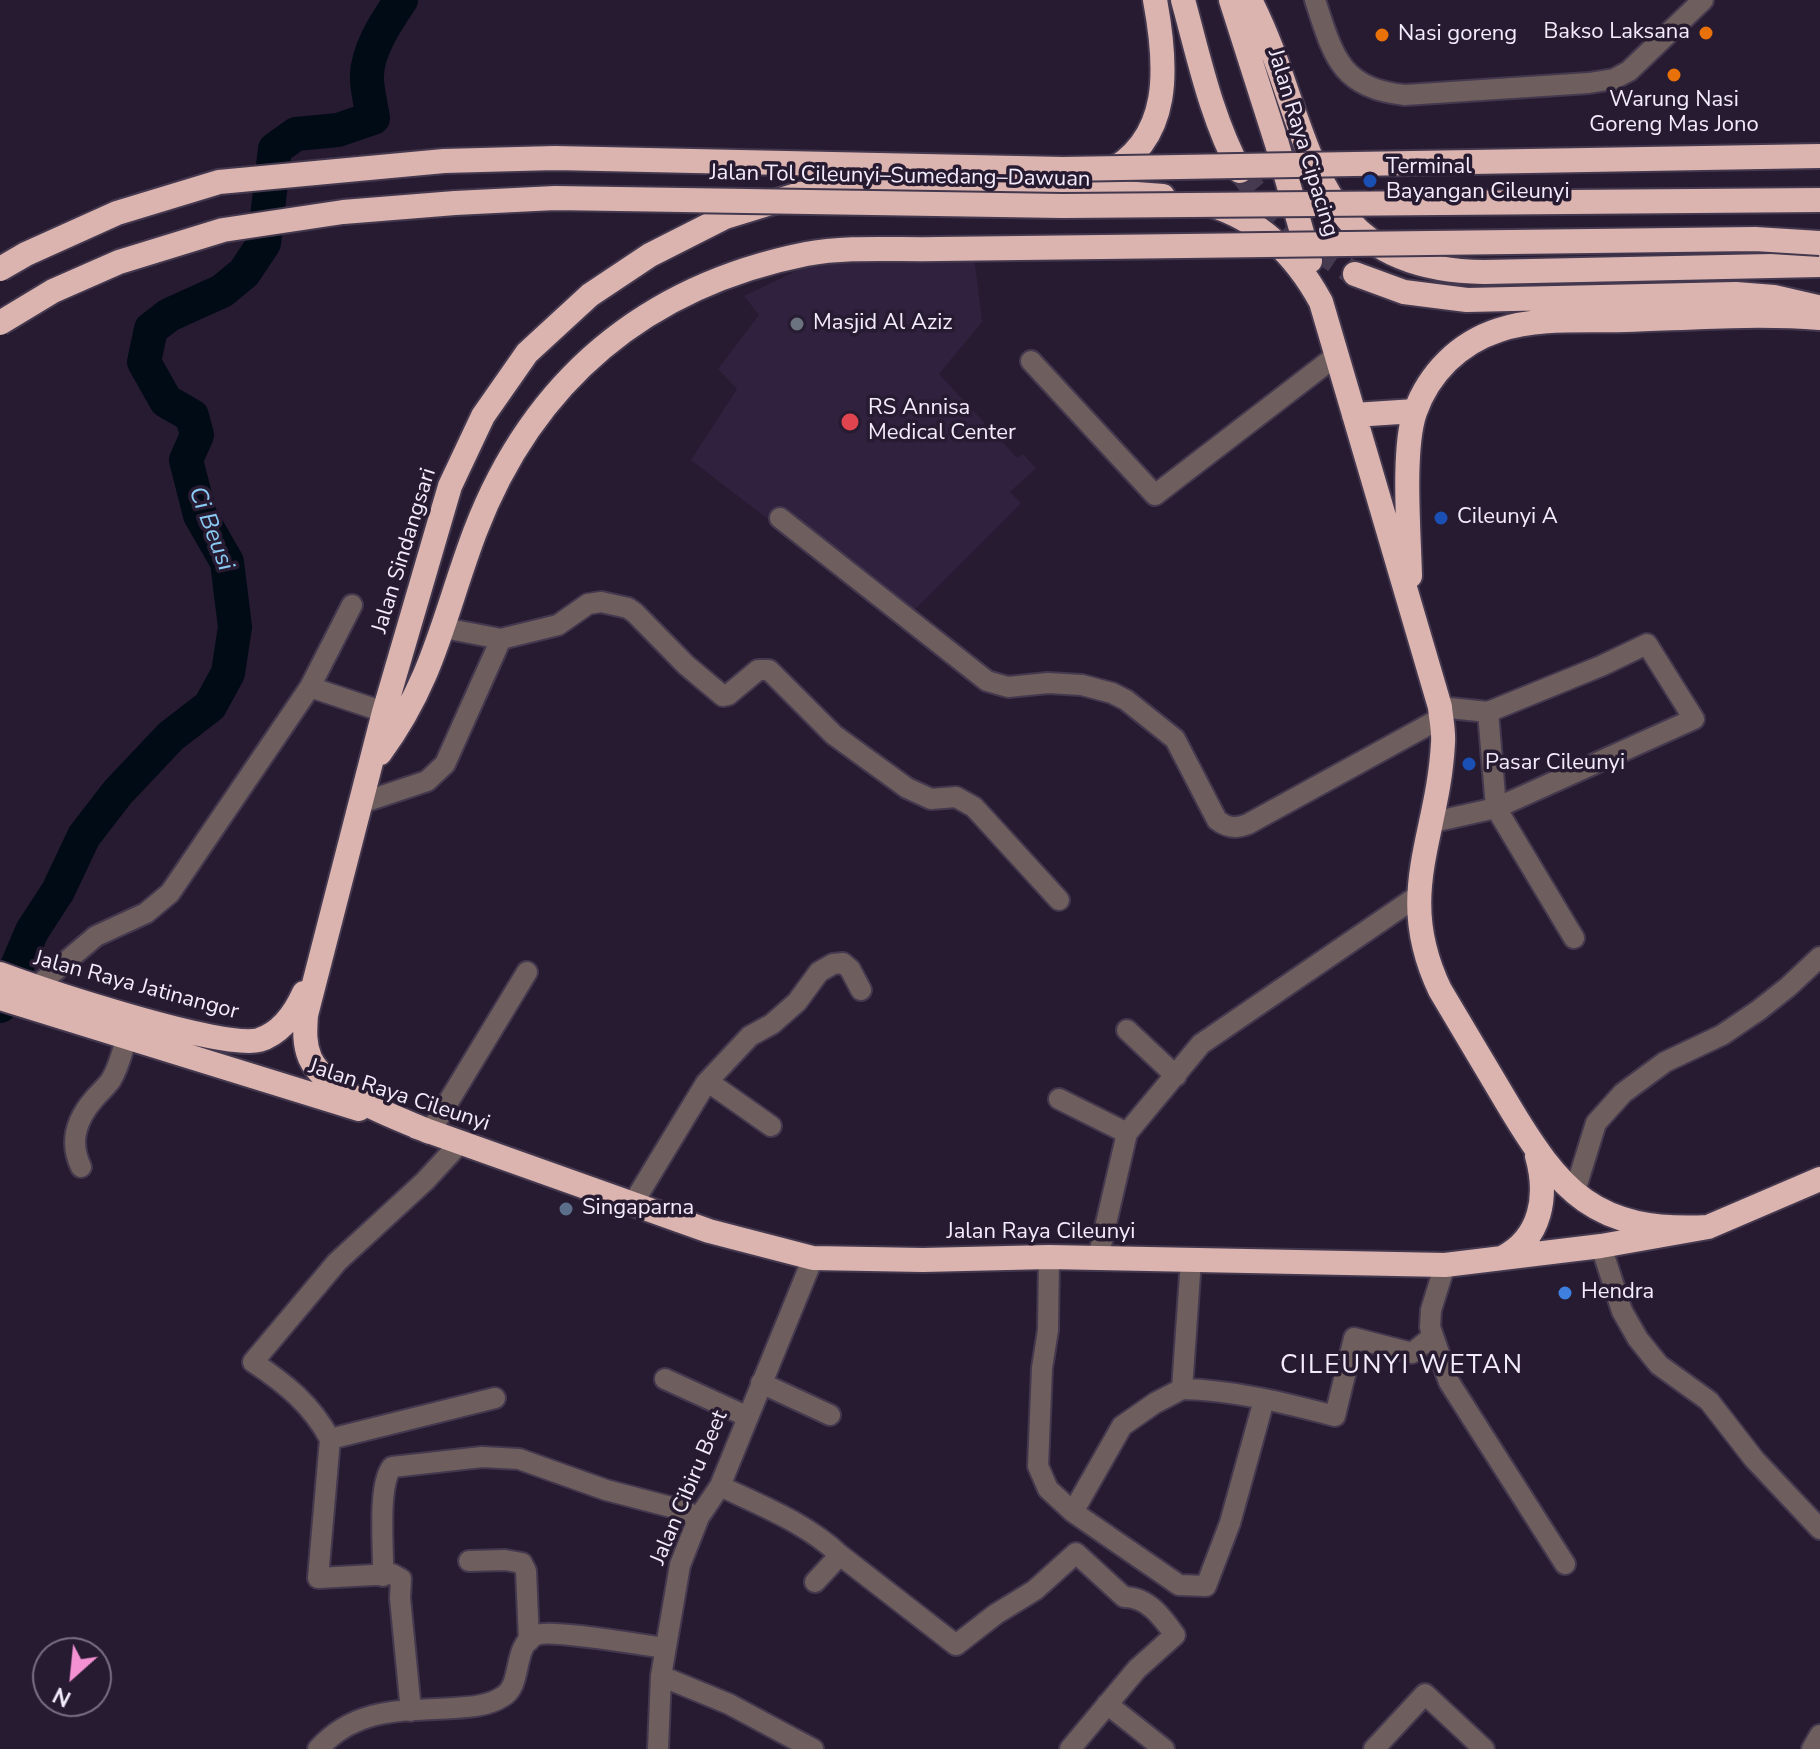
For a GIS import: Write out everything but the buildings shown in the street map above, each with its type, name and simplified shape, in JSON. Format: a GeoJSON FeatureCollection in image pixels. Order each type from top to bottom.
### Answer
{"type":"FeatureCollection","features":[{"type":"Feature","properties":{"kind":"highway"},"geometry":{"type":"LineString","coordinates":[[1055,188],[1098,177],[1112,170],[1137,149],[1145,137],[1160,105],[1164,68],[1155,0]]}},
{"type":"Feature","properties":{"kind":"highway"},"geometry":{"type":"LineString","coordinates":[[1183,0],[1216,118],[1240,171]]}},
{"type":"Feature","properties":{"kind":"highway","name":"Jalan Raya Cipacing"},"geometry":{"type":"LineString","coordinates":[[1231,0],[1277,144],[1321,302]]}},
{"type":"Feature","properties":{"kind":"highway"},"geometry":{"type":"LineString","coordinates":[[1250,0],[1280,67],[1306,150],[1323,184],[1344,214],[1373,242],[1408,261],[1443,271],[1484,272],[1820,265]]}},
{"type":"Feature","properties":{"kind":"highway","name":"Jalan Tol Cileunyi–Sumedang–Dawuan"},"geometry":{"type":"LineString","coordinates":[[0,269],[117,213],[219,182],[444,161],[555,158],[1063,169],[1820,156]]}},
{"type":"Feature","properties":{"kind":"highway","name":"Jalan Sindangsari"},"geometry":{"type":"LineString","coordinates":[[317,965],[384,712],[450,486],[483,416],[527,353],[590,295],[650,255],[725,217],[800,194],[882,186],[1055,188]]}},
{"type":"Feature","properties":{"kind":"highway"},"geometry":{"type":"LineString","coordinates":[[1055,188],[1176,197],[1215,206],[1254,225],[1287,251],[1304,272],[1321,302],[1440,713],[1444,741],[1419,895],[1420,931],[1428,964],[1440,990],[1536,1152],[1558,1180],[1607,1215],[1630,1223],[1680,1229],[1708,1227]]}},
{"type":"Feature","properties":{"kind":"highway","name":"Jalan Tol Cileunyi–Sumedang–Dawuan"},"geometry":{"type":"LineString","coordinates":[[0,323],[53,291],[119,262],[223,230],[343,212],[455,203],[555,198],[1079,206],[1820,200]]}},
{"type":"Feature","properties":{"kind":"highway"},"geometry":{"type":"LineString","coordinates":[[371,764],[400,726],[416,698],[444,628],[475,531],[512,452],[557,391],[584,362],[648,313],[693,290],[742,271],[808,254],[939,249],[1755,239],[1820,243]]}},
{"type":"Feature","properties":{"kind":"highway"},"geometry":{"type":"LineString","coordinates":[[1355,274],[1404,292],[1540,311],[1820,318]]}},
{"type":"Feature","properties":{"kind":"highway"},"geometry":{"type":"LineString","coordinates":[[1410,610],[1409,449],[1415,411],[1427,386],[1460,349],[1540,311],[1736,294],[1774,297],[1820,308]]}},
{"type":"Feature","properties":{"kind":"highway"},"geometry":{"type":"LineString","coordinates":[[1354,415],[1415,411]]}},
{"type":"Feature","properties":{"kind":"highway"},"geometry":{"type":"LineString","coordinates":[[317,965],[309,996],[305,1034],[306,1047],[315,1067],[331,1082],[363,1102],[430,1132]]}},
{"type":"Feature","properties":{"kind":"highway","name":"Jalan Raya Jatinangor"},"geometry":{"type":"LineString","coordinates":[[0,998],[31,993],[210,1037],[256,1041],[270,1036],[288,1021],[317,965]]}},
{"type":"Feature","properties":{"kind":"highway","name":"Jalan Raya Jatinangor"},"geometry":{"type":"LineString","coordinates":[[0,974],[31,993],[126,1039],[276,1085]]}},
{"type":"Feature","properties":{"kind":"highway","name":"Jalan Raya Cileunyi"},"geometry":{"type":"LineString","coordinates":[[276,1085],[430,1132],[709,1231],[813,1258],[923,1260],[1049,1257],[1445,1265],[1601,1246],[1708,1227],[1820,1179]]}},
{"type":"Feature","properties":{"kind":"highway"},"geometry":{"type":"LineString","coordinates":[[1500,1259],[1522,1244],[1537,1219],[1544,1186],[1536,1152]]}},
{"type":"Feature","properties":{"kind":"street"},"geometry":{"type":"LineString","coordinates":[[1315,0],[1333,54],[1354,78],[1381,92],[1405,95],[1614,79],[1629,71],[1703,0]]}},
{"type":"Feature","properties":{"kind":"street"},"geometry":{"type":"LineString","coordinates":[[1031,361],[1155,495],[1337,355]]}},
{"type":"Feature","properties":{"kind":"street"},"geometry":{"type":"LineString","coordinates":[[780,518],[987,681],[1008,687],[1048,683],[1082,685],[1126,700],[1175,739],[1217,820],[1229,827],[1239,828],[1248,824],[1440,713],[1488,712],[1647,644],[1694,719],[1496,808],[1429,823]]}},
{"type":"Feature","properties":{"kind":"street"},"geometry":{"type":"LineString","coordinates":[[444,628],[501,639],[558,625],[588,604],[601,602],[628,608],[635,613],[686,665],[723,696],[758,670],[769,670],[834,735],[907,788],[931,799],[956,797],[974,807],[1059,900]]}},
{"type":"Feature","properties":{"kind":"street"},"geometry":{"type":"LineString","coordinates":[[31,993],[96,936],[146,913],[170,893],[310,687],[352,605]]}},
{"type":"Feature","properties":{"kind":"street"},"geometry":{"type":"LineString","coordinates":[[361,803],[427,781],[445,764],[501,639]]}},
{"type":"Feature","properties":{"kind":"street"},"geometry":{"type":"LineString","coordinates":[[310,687],[384,712]]}},
{"type":"Feature","properties":{"kind":"street"},"geometry":{"type":"LineString","coordinates":[[1488,712],[1496,808],[1574,938]]}},
{"type":"Feature","properties":{"kind":"street"},"geometry":{"type":"LineString","coordinates":[[1098,1258],[1127,1133],[1201,1044],[1419,895]]}},
{"type":"Feature","properties":{"kind":"street"},"geometry":{"type":"LineString","coordinates":[[1574,1194],[1596,1123],[1623,1093],[1665,1062],[1722,1035],[1759,1010],[1820,957]]}},
{"type":"Feature","properties":{"kind":"street"},"geometry":{"type":"LineString","coordinates":[[632,1205],[706,1083],[750,1036],[772,1024],[797,1002],[819,972],[833,964],[843,963],[850,969],[861,990]]}},
{"type":"Feature","properties":{"kind":"street"},"geometry":{"type":"LineString","coordinates":[[430,1132],[527,972]]}},
{"type":"Feature","properties":{"kind":"street"},"geometry":{"type":"LineString","coordinates":[[1127,1030],[1176,1076]]}},
{"type":"Feature","properties":{"kind":"street"},"geometry":{"type":"LineString","coordinates":[[81,1167],[75,1154],[75,1131],[92,1102],[109,1083],[119,1064],[126,1039]]}},
{"type":"Feature","properties":{"kind":"street"},"geometry":{"type":"LineString","coordinates":[[706,1083],[771,1126]]}},
{"type":"Feature","properties":{"kind":"street"},"geometry":{"type":"LineString","coordinates":[[1059,1099],[1127,1133]]}},
{"type":"Feature","properties":{"kind":"street"},"geometry":{"type":"LineString","coordinates":[[411,1711],[400,1598],[401,1579],[392,1574],[318,1578],[330,1439],[321,1421],[290,1386],[253,1362],[337,1262],[425,1181],[460,1143]]}},
{"type":"Feature","properties":{"kind":"street"},"geometry":{"type":"LineString","coordinates":[[1601,1246],[1622,1311],[1638,1339],[1659,1365],[1709,1401],[1754,1459],[1820,1529]]}},
{"type":"Feature","properties":{"kind":"street"},"geometry":{"type":"LineString","coordinates":[[1049,1257],[1048,1330],[1042,1368],[1038,1466],[1048,1489],[1073,1512],[1179,1585],[1206,1586],[1230,1523],[1264,1400]]}},
{"type":"Feature","properties":{"kind":"street","name":"Jalan Cibiru Beet"},"geometry":{"type":"LineString","coordinates":[[658,1749],[664,1648],[680,1565],[699,1517],[720,1486],[813,1258]]}},
{"type":"Feature","properties":{"kind":"street"},"geometry":{"type":"LineString","coordinates":[[1182,1389],[1191,1260]]}},
{"type":"Feature","properties":{"kind":"street"},"geometry":{"type":"LineString","coordinates":[[1445,1265],[1431,1310],[1432,1337],[1449,1382],[1565,1564]]}},
{"type":"Feature","properties":{"kind":"street"},"geometry":{"type":"LineString","coordinates":[[1073,1512],[1122,1426],[1182,1389],[1264,1400],[1335,1416],[1354,1338],[1412,1353],[1432,1337]]}},
{"type":"Feature","properties":{"kind":"street"},"geometry":{"type":"LineString","coordinates":[[665,1379],[746,1416]]}},
{"type":"Feature","properties":{"kind":"street"},"geometry":{"type":"LineString","coordinates":[[761,1383],[830,1415]]}},
{"type":"Feature","properties":{"kind":"street"},"geometry":{"type":"LineString","coordinates":[[330,1439],[495,1398]]}},
{"type":"Feature","properties":{"kind":"street"},"geometry":{"type":"LineString","coordinates":[[383,1576],[384,1493],[386,1474],[392,1467],[482,1457],[519,1459],[606,1490],[699,1517]]}},
{"type":"Feature","properties":{"kind":"street"},"geometry":{"type":"LineString","coordinates":[[720,1486],[822,1538],[956,1645],[996,1614],[1035,1590],[1076,1553],[1124,1597],[1136,1597],[1160,1614],[1175,1635],[1137,1669],[1070,1749]]}},
{"type":"Feature","properties":{"kind":"street"},"geometry":{"type":"LineString","coordinates":[[815,1582],[840,1555]]}},
{"type":"Feature","properties":{"kind":"street"},"geometry":{"type":"LineString","coordinates":[[469,1561],[522,1563],[526,1571],[529,1641]]}},
{"type":"Feature","properties":{"kind":"street"},"geometry":{"type":"LineString","coordinates":[[318,1749],[334,1732],[355,1720],[411,1711],[476,1707],[505,1696],[515,1679],[519,1657],[529,1641],[538,1634],[569,1635],[664,1648]]}},
{"type":"Feature","properties":{"kind":"street"},"geometry":{"type":"LineString","coordinates":[[661,1676],[729,1704],[813,1749]]}},
{"type":"Feature","properties":{"kind":"street"},"geometry":{"type":"LineString","coordinates":[[1374,1749],[1425,1694],[1484,1749]]}},
{"type":"Feature","properties":{"kind":"street"},"geometry":{"type":"LineString","coordinates":[[1107,1704],[1164,1749]]}},
{"type":"Feature","properties":{"kind":"shaded area","name":"RS Annisa Medical Center"},"geometry":{"type":"Polygon","coordinates":[[[974,256],[982,322],[939,374],[1017,458],[1023,454],[1036,468],[1010,492],[1021,503],[902,622],[691,460],[737,389],[718,369],[759,315],[744,296],[821,259],[974,256]]]}},
{"type":"Feature","properties":{"kind":"waterway","name":"Ci Beusi"},"geometry":{"type":"LineString","coordinates":[[0,1006],[32,931],[58,891],[84,836],[118,792],[171,736],[210,706],[228,673],[235,627],[227,562],[200,515],[186,460],[197,435],[192,416],[166,401],[144,362],[151,329],[169,315],[222,291],[244,273],[264,243],[275,149],[296,134],[338,130],[373,118],[367,81],[369,60],[378,38],[401,0]]}},
{"type":"Feature","properties":{"kind":"tunnel"},"geometry":{"type":"LineString","coordinates":[[1240,171],[1265,202],[1292,228],[1355,274]]}},
{"type":"Feature","properties":{"kind":"place","name":"Bakso Laksana"},"geometry":{"type":"Point","coordinates":[1706,33]}},
{"type":"Feature","properties":{"kind":"place","name":"Nasi goreng"},"geometry":{"type":"Point","coordinates":[1382,35]}},
{"type":"Feature","properties":{"kind":"place","name":"Warung Nasi Goreng Mas Jono"},"geometry":{"type":"Point","coordinates":[1674,75]}},
{"type":"Feature","properties":{"kind":"place","name":"Terminal Bayangan Cileunyi"},"geometry":{"type":"Point","coordinates":[1370,181]}},
{"type":"Feature","properties":{"kind":"place","name":"Masjid Al Aziz"},"geometry":{"type":"Point","coordinates":[797,324]}},
{"type":"Feature","properties":{"kind":"place","name":"RS Annisa Medical Center"},"geometry":{"type":"Point","coordinates":[850,422]}},
{"type":"Feature","properties":{"kind":"place","name":"Cileunyi A"},"geometry":{"type":"Point","coordinates":[1441,518]}},
{"type":"Feature","properties":{"kind":"place","name":"Pasar Cileunyi"},"geometry":{"type":"Point","coordinates":[1469,764]}},
{"type":"Feature","properties":{"kind":"place","name":"Singaparna"},"geometry":{"type":"Point","coordinates":[566,1209]}},
{"type":"Feature","properties":{"kind":"place","name":"Hendra"},"geometry":{"type":"Point","coordinates":[1565,1293]}},
{"type":"Feature","properties":{"kind":"district","name":"CILEUNYI WETAN"},"geometry":{"type":"Point","coordinates":[1402,1367]}}]}
